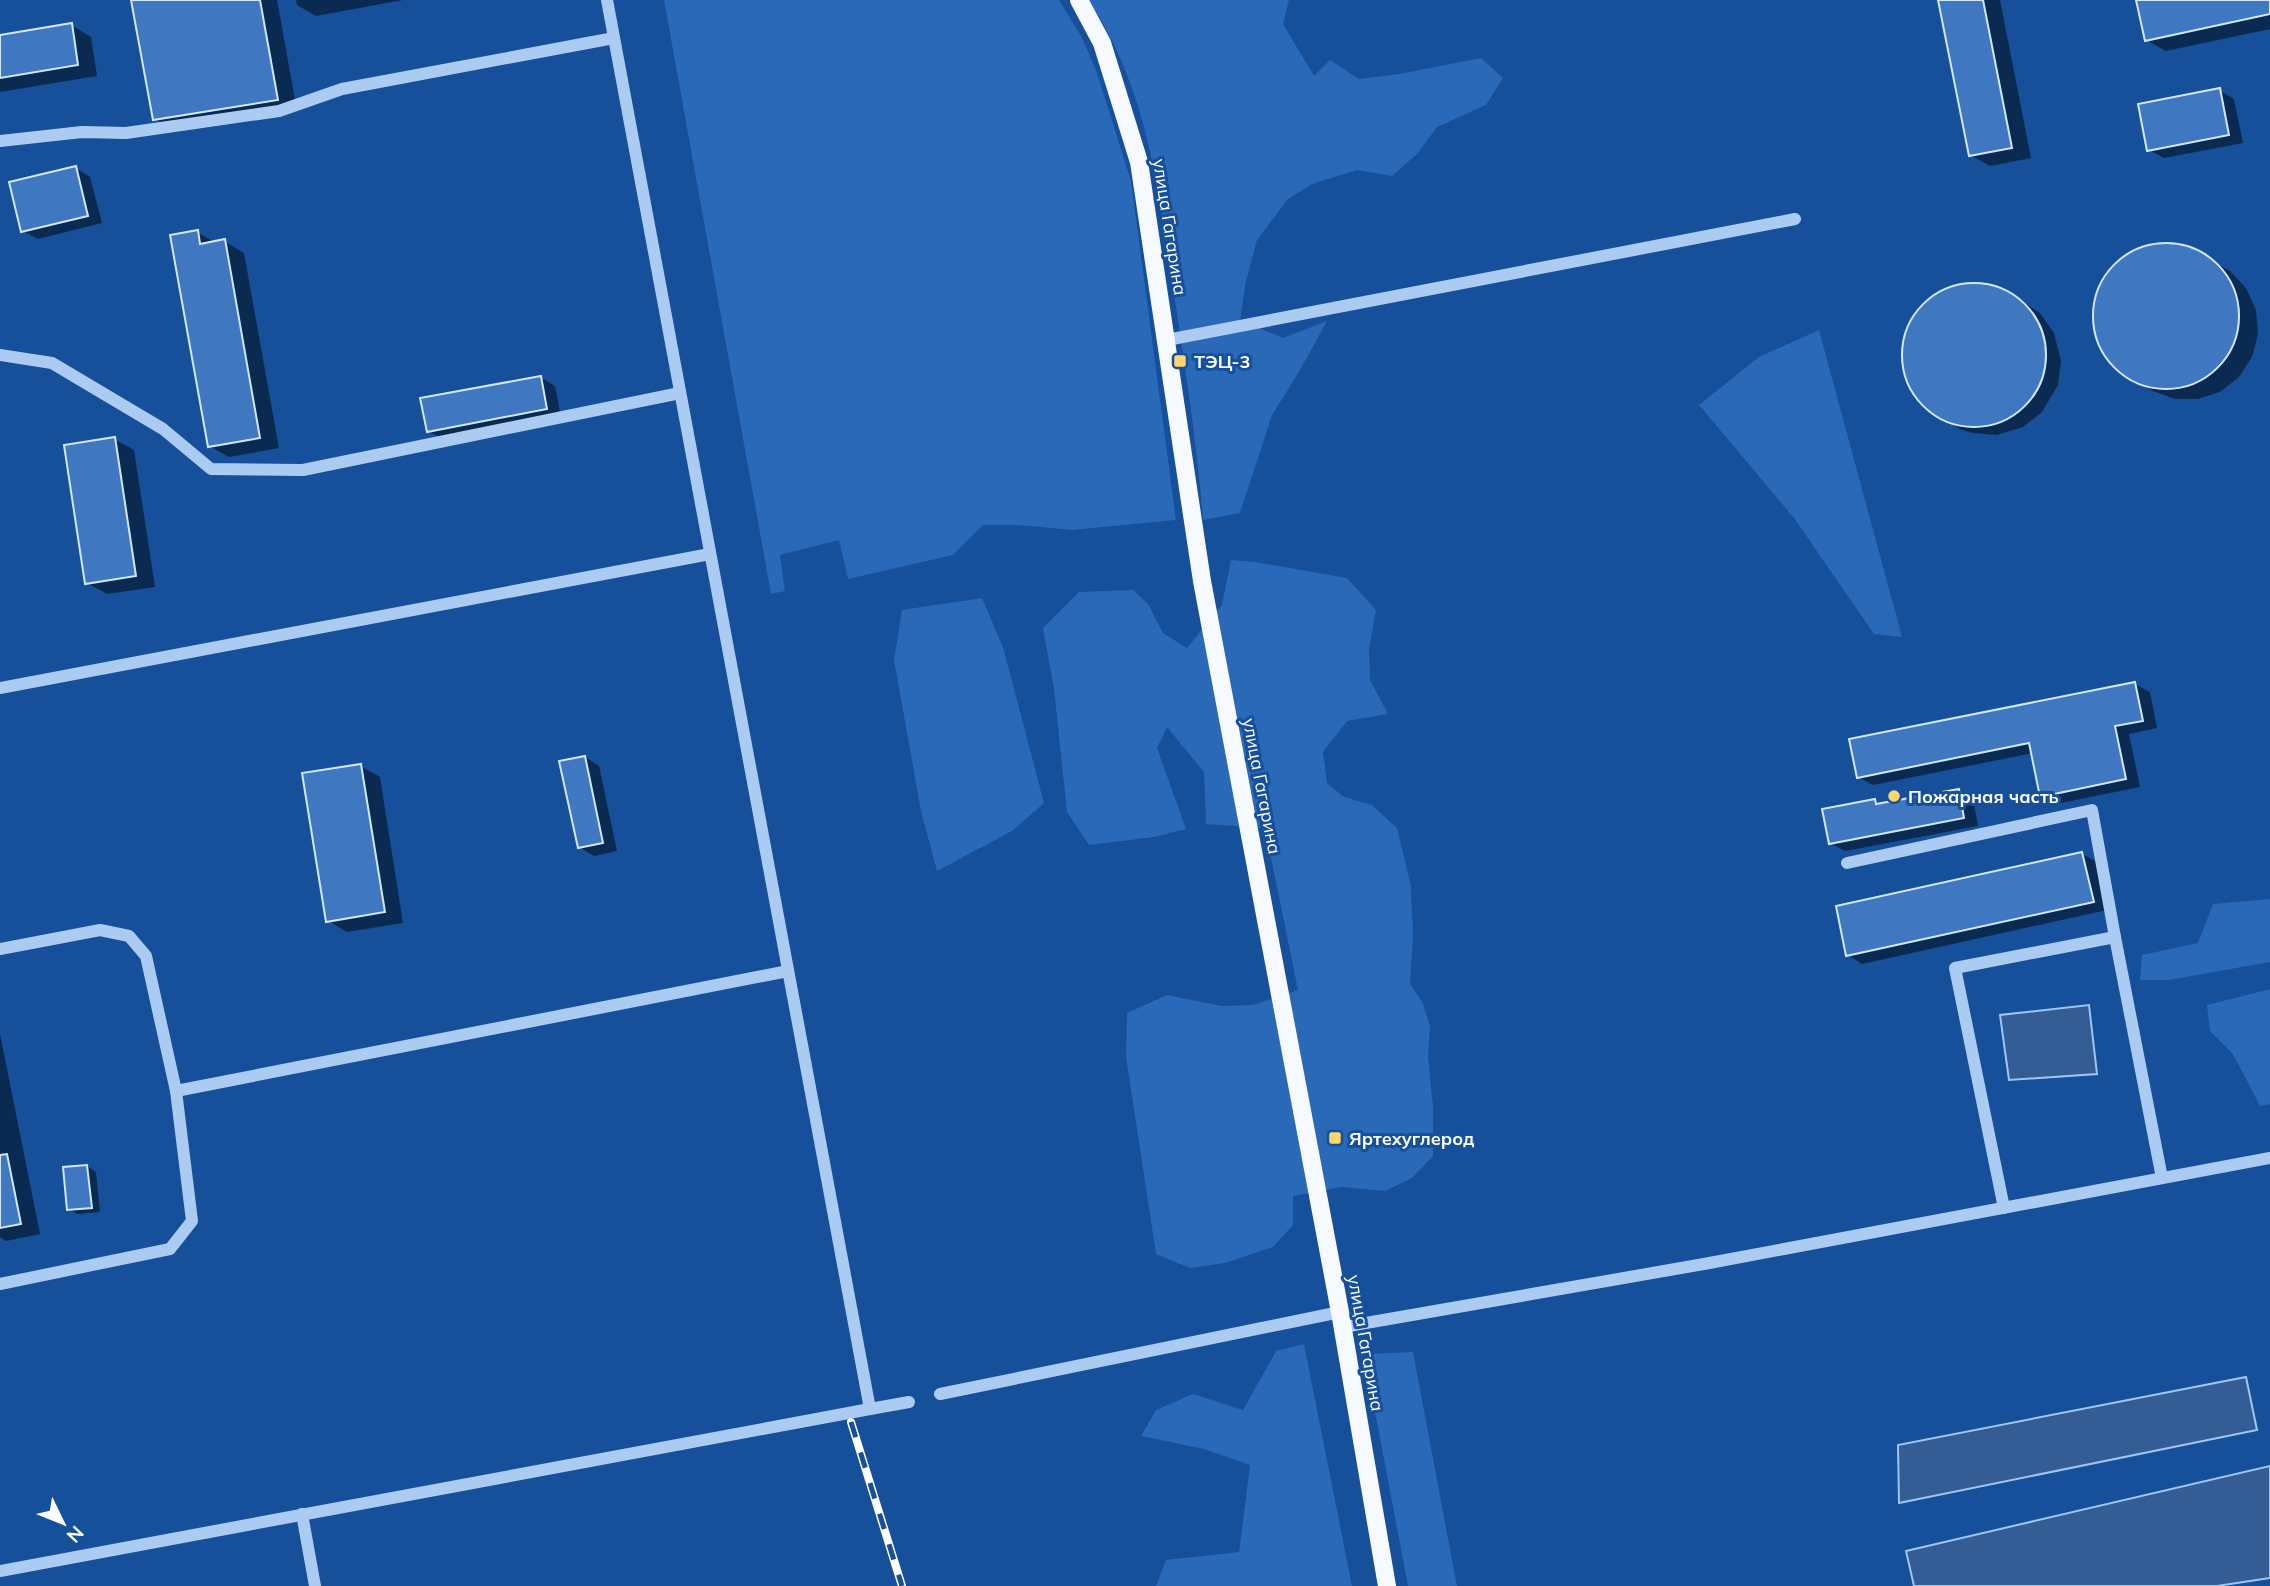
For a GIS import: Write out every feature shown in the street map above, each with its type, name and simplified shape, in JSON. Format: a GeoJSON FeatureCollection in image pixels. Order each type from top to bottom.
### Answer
{"type":"FeatureCollection","features":[{"type":"Feature","properties":{"kind":"main road","name":"улица Гагарина"},"geometry":{"type":"LineString","coordinates":[[1079,0],[1102,43],[1139,162],[1202,581],[1342,1320],[1387,1586]]}},
{"type":"Feature","properties":{"kind":"street"},"geometry":{"type":"LineString","coordinates":[[607,0],[870,1409]]}},
{"type":"Feature","properties":{"kind":"street"},"geometry":{"type":"LineString","coordinates":[[0,141],[82,132],[126,133],[279,111],[342,89],[614,38]]}},
{"type":"Feature","properties":{"kind":"street"},"geometry":{"type":"LineString","coordinates":[[1167,340],[1795,219]]}},
{"type":"Feature","properties":{"kind":"street"},"geometry":{"type":"LineString","coordinates":[[0,355],[52,363],[163,429],[211,469],[303,470],[680,393]]}},
{"type":"Feature","properties":{"kind":"street"},"geometry":{"type":"LineString","coordinates":[[0,688],[710,554]]}},
{"type":"Feature","properties":{"kind":"street"},"geometry":{"type":"LineString","coordinates":[[1847,863],[2092,810],[2162,1178]]}},
{"type":"Feature","properties":{"kind":"street"},"geometry":{"type":"LineString","coordinates":[[0,949],[100,930],[129,936],[146,956],[176,1091],[192,1221],[170,1249],[0,1283]]}},
{"type":"Feature","properties":{"kind":"street"},"geometry":{"type":"LineString","coordinates":[[2004,1208],[1955,968],[2115,937]]}},
{"type":"Feature","properties":{"kind":"street"},"geometry":{"type":"LineString","coordinates":[[176,1091],[788,971]]}},
{"type":"Feature","properties":{"kind":"street"},"geometry":{"type":"LineString","coordinates":[[940,1394],[1342,1320],[1704,1264],[2270,1158]]}},
{"type":"Feature","properties":{"kind":"street"},"geometry":{"type":"LineString","coordinates":[[0,1571],[909,1402]]}},
{"type":"Feature","properties":{"kind":"street"},"geometry":{"type":"LineString","coordinates":[[302,1514],[315,1586]]}},
{"type":"Feature","properties":{"kind":"shaded area"},"geometry":{"type":"Polygon","coordinates":[[[664,0],[1059,0],[1081,36],[1096,70],[1131,181],[1176,520],[1072,530],[983,525],[953,555],[848,579],[839,540],[780,555],[785,591],[771,594],[664,0]]]}},
{"type":"Feature","properties":{"kind":"shaded area"},"geometry":{"type":"Polygon","coordinates":[[[1088,0],[1289,0],[1283,24],[1314,76],[1330,60],[1359,79],[1481,58],[1503,78],[1486,105],[1437,127],[1418,153],[1392,176],[1357,170],[1312,184],[1288,199],[1257,240],[1246,281],[1240,320],[1283,338],[1327,321],[1272,415],[1240,513],[1203,520],[1194,434],[1163,217],[1148,141],[1124,68],[1108,33],[1088,0]]]}},
{"type":"Feature","properties":{"kind":"shaded area"},"geometry":{"type":"Polygon","coordinates":[[[1819,330],[1902,637],[1874,634],[1794,518],[1699,405],[1759,357],[1819,330]]]}},
{"type":"Feature","properties":{"kind":"shaded area"},"geometry":{"type":"Polygon","coordinates":[[[1231,560],[1347,578],[1376,610],[1369,649],[1370,680],[1388,714],[1347,721],[1323,752],[1327,783],[1344,797],[1372,805],[1397,828],[1411,886],[1413,936],[1410,984],[1423,1003],[1430,1027],[1428,1056],[1433,1107],[1433,1156],[1412,1178],[1385,1191],[1341,1187],[1293,1196],[1293,1225],[1273,1247],[1225,1263],[1190,1268],[1156,1254],[1126,1057],[1127,1013],[1167,995],[1222,1006],[1253,1005],[1298,990],[1265,828],[1206,824],[1204,772],[1167,727],[1157,748],[1186,829],[1154,837],[1089,845],[1067,812],[1054,689],[1043,628],[1079,592],[1133,590],[1148,604],[1163,633],[1187,648],[1222,605],[1231,560]]]}},
{"type":"Feature","properties":{"kind":"shaded area"},"geometry":{"type":"Polygon","coordinates":[[[982,598],[1003,647],[1044,803],[1012,831],[937,871],[921,811],[894,660],[902,610],[982,598]]]}},
{"type":"Feature","properties":{"kind":"shaded area"},"geometry":{"type":"Polygon","coordinates":[[[2270,899],[2270,962],[2169,980],[2140,980],[2142,955],[2198,943],[2213,904],[2270,899]]]}},
{"type":"Feature","properties":{"kind":"shaded area"},"geometry":{"type":"Polygon","coordinates":[[[2270,989],[2270,1104],[2260,1106],[2233,1054],[2210,1031],[2207,1005],[2270,989]]]}},
{"type":"Feature","properties":{"kind":"shaded area"},"geometry":{"type":"Polygon","coordinates":[[[2089,1005],[2097,1074],[2009,1080],[2000,1015],[2089,1005]]]}},
{"type":"Feature","properties":{"kind":"shaded area"},"geometry":{"type":"Polygon","coordinates":[[[1304,1344],[1352,1586],[1156,1586],[1166,1560],[1239,1552],[1250,1465],[1204,1449],[1141,1436],[1156,1410],[1193,1394],[1243,1410],[1276,1351],[1304,1344]]]}},
{"type":"Feature","properties":{"kind":"shaded area"},"geometry":{"type":"Polygon","coordinates":[[[1413,1352],[1457,1586],[1408,1586],[1364,1354],[1413,1352]]]}},
{"type":"Feature","properties":{"kind":"shaded area"},"geometry":{"type":"Polygon","coordinates":[[[2246,1377],[2257,1430],[1899,1503],[1898,1445],[2246,1377]]]}},
{"type":"Feature","properties":{"kind":"shaded area"},"geometry":{"type":"Polygon","coordinates":[[[2270,1466],[2270,1578],[2217,1586],[1914,1586],[1906,1551],[2270,1466]]]}},
{"type":"Feature","properties":{"kind":"building"},"geometry":{"type":"Polygon","coordinates":[[[131,0],[260,0],[278,100],[153,120],[131,0]]]}},
{"type":"Feature","properties":{"kind":"building"},"geometry":{"type":"Polygon","coordinates":[[[1938,0],[1983,0],[2012,148],[1969,156],[1938,0]]]}},
{"type":"Feature","properties":{"kind":"building"},"geometry":{"type":"Polygon","coordinates":[[[2136,0],[2270,0],[2270,14],[2145,41],[2136,0]]]}},
{"type":"Feature","properties":{"kind":"building"},"geometry":{"type":"Polygon","coordinates":[[[72,23],[78,65],[0,78],[0,35],[72,23]]]}},
{"type":"Feature","properties":{"kind":"building"},"geometry":{"type":"Polygon","coordinates":[[[2220,88],[2229,135],[2147,151],[2138,104],[2220,88]]]}},
{"type":"Feature","properties":{"kind":"building"},"geometry":{"type":"Polygon","coordinates":[[[76,166],[88,216],[21,232],[9,182],[76,166]]]}},
{"type":"Feature","properties":{"kind":"building"},"geometry":{"type":"Polygon","coordinates":[[[198,230],[200,244],[225,239],[260,438],[208,447],[170,235],[198,230]]]}},
{"type":"Feature","properties":{"kind":"building"},"geometry":{"type":"Polygon","coordinates":[[[2166,243],[2194,249],[2217,265],[2233,288],[2239,316],[2233,344],[2217,367],[2194,383],[2166,389],[2138,383],[2115,367],[2099,344],[2093,316],[2099,288],[2115,265],[2138,249],[2166,243]]]}},
{"type":"Feature","properties":{"kind":"building"},"geometry":{"type":"Polygon","coordinates":[[[1974,283],[2002,288],[2025,304],[2041,327],[2046,355],[2041,383],[2025,406],[2002,422],[1974,427],[1946,422],[1923,406],[1907,383],[1902,355],[1907,327],[1923,304],[1946,288],[1974,283]]]}},
{"type":"Feature","properties":{"kind":"building"},"geometry":{"type":"Polygon","coordinates":[[[541,376],[547,409],[427,432],[420,398],[541,376]]]}},
{"type":"Feature","properties":{"kind":"building"},"geometry":{"type":"Polygon","coordinates":[[[115,437],[136,576],[85,584],[64,445],[115,437]]]}},
{"type":"Feature","properties":{"kind":"building"},"geometry":{"type":"Polygon","coordinates":[[[2135,682],[2143,721],[2115,726],[2126,779],[2040,797],[2029,743],[1857,778],[1849,739],[2135,682]]]}},
{"type":"Feature","properties":{"kind":"building"},"geometry":{"type":"Polygon","coordinates":[[[585,756],[603,843],[578,848],[559,761],[585,756]]]}},
{"type":"Feature","properties":{"kind":"building"},"geometry":{"type":"Polygon","coordinates":[[[361,764],[385,912],[326,922],[302,773],[361,764]]]}},
{"type":"Feature","properties":{"kind":"building"},"geometry":{"type":"Polygon","coordinates":[[[1959,789],[1964,818],[1829,844],[1822,809],[1875,799],[1876,804],[1959,789]]]}},
{"type":"Feature","properties":{"kind":"building"},"geometry":{"type":"Polygon","coordinates":[[[2082,852],[2094,902],[1846,956],[1836,906],[2082,852]]]}},
{"type":"Feature","properties":{"kind":"building"},"geometry":{"type":"Polygon","coordinates":[[[7,1154],[21,1224],[0,1228],[0,1155],[7,1154]]]}},
{"type":"Feature","properties":{"kind":"building"},"geometry":{"type":"Polygon","coordinates":[[[87,1165],[92,1208],[67,1210],[63,1167],[87,1165]]]}},
{"type":"Feature","properties":{"kind":"railway"},"geometry":{"type":"LineString","coordinates":[[851,1422],[902,1586]]}},
{"type":"Feature","properties":{"kind":"place","name":"ТЭЦ-3"},"geometry":{"type":"Point","coordinates":[1180,361]}},
{"type":"Feature","properties":{"kind":"place","name":"Пожарная часть"},"geometry":{"type":"Point","coordinates":[1894,796]}},
{"type":"Feature","properties":{"kind":"place","name":"Яртехуглерод"},"geometry":{"type":"Point","coordinates":[1335,1138]}}]}
